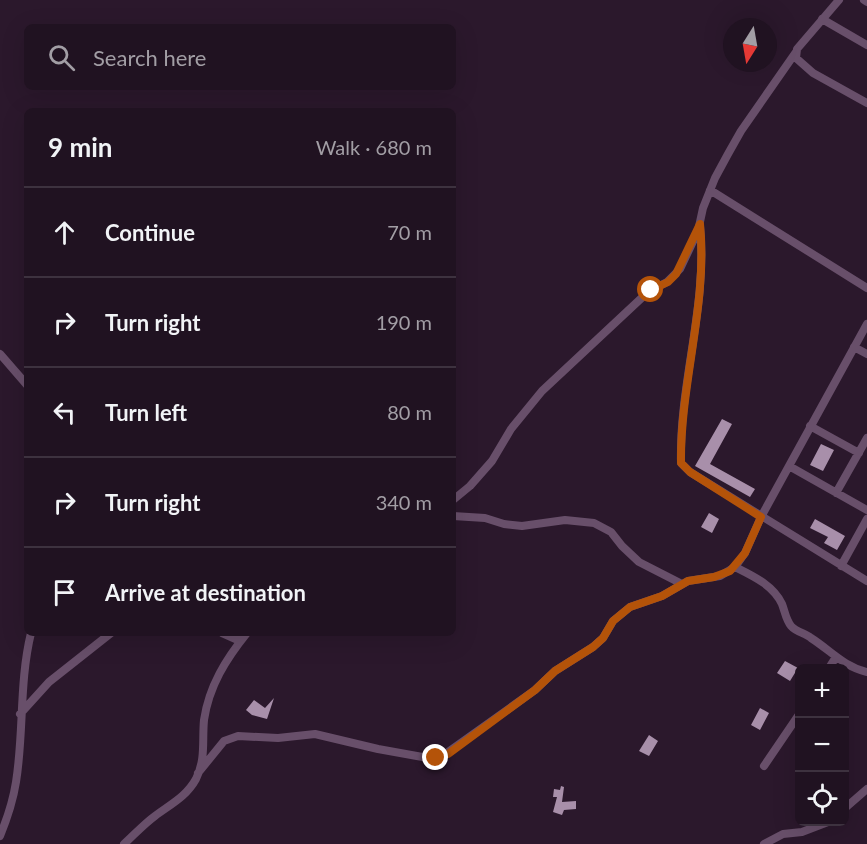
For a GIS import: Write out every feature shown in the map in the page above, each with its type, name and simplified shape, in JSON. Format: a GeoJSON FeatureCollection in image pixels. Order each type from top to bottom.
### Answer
{"type":"FeatureCollection","features":[{"type":"Feature","properties":{"kind":"street"},"geometry":{"type":"LineString","coordinates":[[838,0],[796,52],[741,131],[703,208],[700,224],[702,271],[684,408],[681,463],[690,472],[867,581]]}},
{"type":"Feature","properties":{"kind":"street"},"geometry":{"type":"LineString","coordinates":[[822,19],[867,45]]}},
{"type":"Feature","properties":{"kind":"street"},"geometry":{"type":"LineString","coordinates":[[796,52],[798,61],[813,73],[867,104]]}},
{"type":"Feature","properties":{"kind":"street"},"geometry":{"type":"LineString","coordinates":[[710,190],[867,288]]}},
{"type":"Feature","properties":{"kind":"street"},"geometry":{"type":"LineString","coordinates":[[456,498],[470,486],[492,461],[511,429],[542,391],[648,292],[668,282],[676,274],[700,224]]}},
{"type":"Feature","properties":{"kind":"street"},"geometry":{"type":"LineString","coordinates":[[124,844],[150,820],[184,795],[198,773],[224,741],[238,736],[278,738],[315,734],[378,749],[428,758],[441,757],[535,690],[555,671],[593,647],[624,611],[636,603],[662,596],[695,579],[720,576],[735,567],[745,553],[761,517],[867,324]]}},
{"type":"Feature","properties":{"kind":"street"},"geometry":{"type":"LineString","coordinates":[[854,347],[867,354]]}},
{"type":"Feature","properties":{"kind":"street"},"geometry":{"type":"LineString","coordinates":[[0,354],[24,382]]}},
{"type":"Feature","properties":{"kind":"street"},"geometry":{"type":"LineString","coordinates":[[810,426],[859,453]]}},
{"type":"Feature","properties":{"kind":"street"},"geometry":{"type":"LineString","coordinates":[[837,493],[867,438]]}},
{"type":"Feature","properties":{"kind":"street"},"geometry":{"type":"LineString","coordinates":[[789,466],[867,510]]}},
{"type":"Feature","properties":{"kind":"street"},"geometry":{"type":"LineString","coordinates":[[456,516],[485,518],[504,524],[522,526],[565,520],[594,523],[611,532],[639,562],[682,584]]}},
{"type":"Feature","properties":{"kind":"street"},"geometry":{"type":"LineString","coordinates":[[841,566],[867,519]]}},
{"type":"Feature","properties":{"kind":"street"},"geometry":{"type":"LineString","coordinates":[[735,567],[759,579],[770,589],[782,604],[792,628],[813,639],[851,667],[867,672]]}},
{"type":"Feature","properties":{"kind":"street"},"geometry":{"type":"LineString","coordinates":[[0,836],[11,807],[16,781],[22,686],[30,636]]}},
{"type":"Feature","properties":{"kind":"street"},"geometry":{"type":"LineString","coordinates":[[20,715],[49,682],[107,636]]}},
{"type":"Feature","properties":{"kind":"street"},"geometry":{"type":"LineString","coordinates":[[228,636],[240,642]]}},
{"type":"Feature","properties":{"kind":"street"},"geometry":{"type":"LineString","coordinates":[[198,773],[204,749],[205,716],[211,691],[221,669],[245,636]]}},
{"type":"Feature","properties":{"kind":"street"},"geometry":{"type":"LineString","coordinates":[[832,664],[836,657]]}},
{"type":"Feature","properties":{"kind":"street"},"geometry":{"type":"LineString","coordinates":[[764,766],[797,718]]}},
{"type":"Feature","properties":{"kind":"street"},"geometry":{"type":"LineString","coordinates":[[849,805],[867,789]]}},
{"type":"Feature","properties":{"kind":"street"},"geometry":{"type":"LineString","coordinates":[[764,844],[783,834],[802,832],[818,826]]}},
{"type":"Feature","properties":{"kind":"building"},"geometry":{"type":"Polygon","coordinates":[[[722,419],[732,424],[710,464],[755,489],[750,497],[695,466],[722,419]]]}},
{"type":"Feature","properties":{"kind":"building"},"geometry":{"type":"Polygon","coordinates":[[[821,444],[834,450],[823,471],[810,465],[821,444]]]}},
{"type":"Feature","properties":{"kind":"building"},"geometry":{"type":"Polygon","coordinates":[[[709,513],[719,519],[712,533],[701,527],[709,513]]]}},
{"type":"Feature","properties":{"kind":"building"},"geometry":{"type":"Polygon","coordinates":[[[815,519],[845,536],[837,550],[824,543],[828,537],[810,528],[815,519]]]}},
{"type":"Feature","properties":{"kind":"building"},"geometry":{"type":"Polygon","coordinates":[[[785,661],[795,666],[795,673],[790,681],[777,673],[785,661]]]}},
{"type":"Feature","properties":{"kind":"building"},"geometry":{"type":"Polygon","coordinates":[[[274,698],[267,719],[252,715],[246,710],[254,700],[265,708],[274,698]]]}},
{"type":"Feature","properties":{"kind":"building"},"geometry":{"type":"Polygon","coordinates":[[[760,708],[769,713],[760,730],[751,725],[760,708]]]}},
{"type":"Feature","properties":{"kind":"building"},"geometry":{"type":"Polygon","coordinates":[[[649,735],[658,741],[649,756],[639,751],[649,735]]]}},
{"type":"Feature","properties":{"kind":"building"},"geometry":{"type":"Polygon","coordinates":[[[561,786],[564,787],[562,802],[576,801],[576,809],[564,810],[562,815],[553,812],[557,797],[553,797],[554,789],[560,790],[561,786]]]}},
{"type":"Feature","properties":{"kind":"route"},"geometry":{"type":"LineString","coordinates":[[436,758],[448,754],[535,690],[555,671],[593,647],[603,638],[613,621],[636,603],[662,596],[688,581],[725,574],[739,563],[745,553],[761,517],[690,472],[681,463],[684,408],[702,271],[700,224],[680,269],[668,282],[651,290]]}}]}
